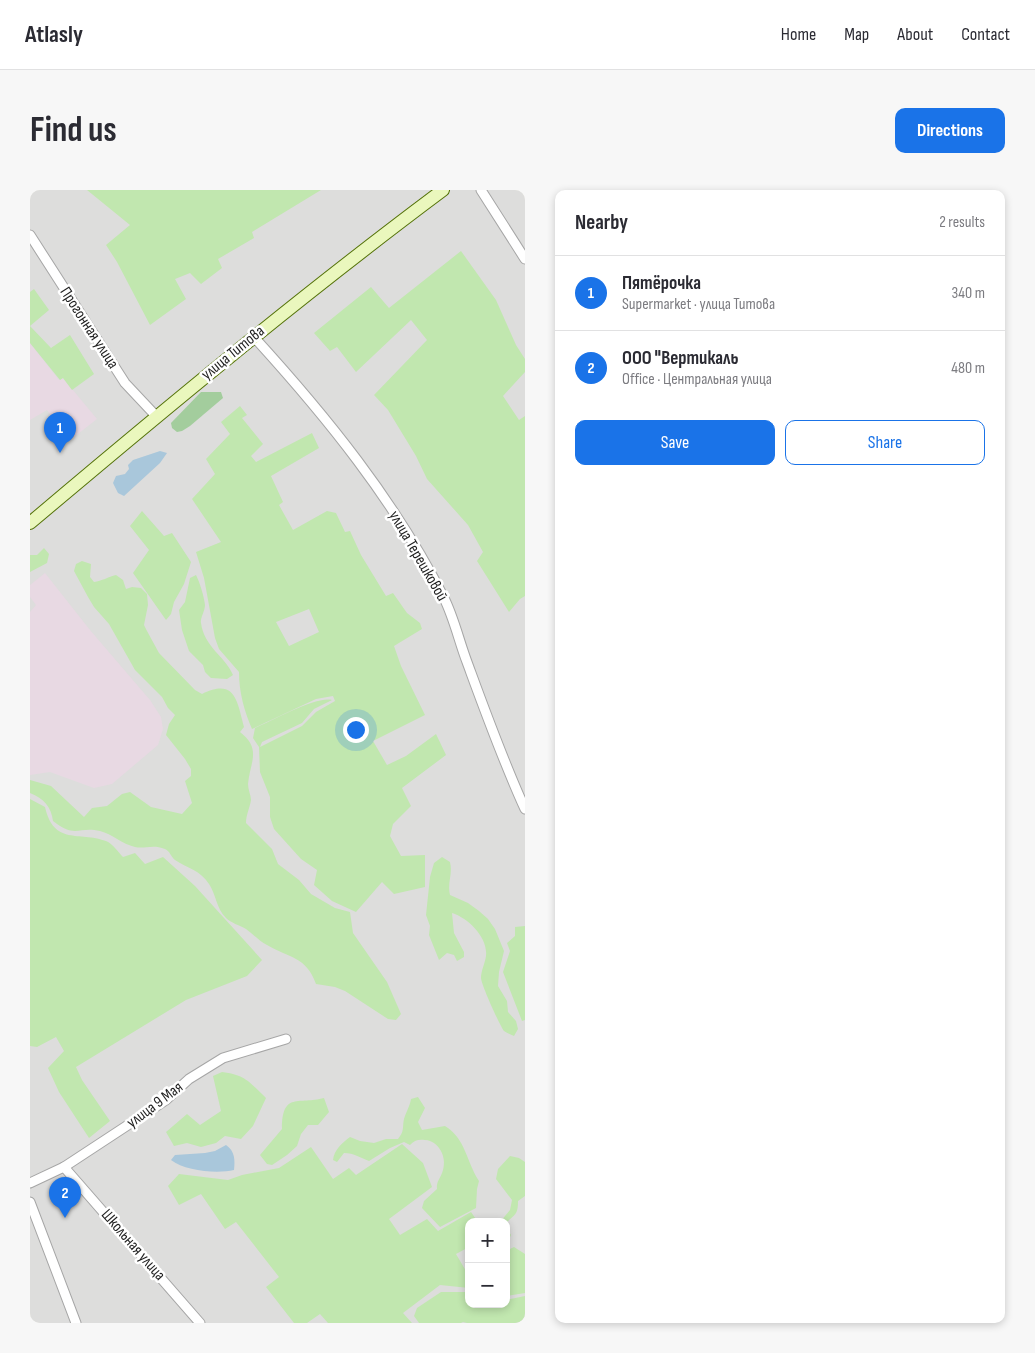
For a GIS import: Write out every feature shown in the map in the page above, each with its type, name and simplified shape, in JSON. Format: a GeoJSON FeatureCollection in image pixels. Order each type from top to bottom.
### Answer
{"type":"FeatureCollection","features":[{"type":"Feature","properties":{"kind":"main road","name":"улица Титова"},"geometry":{"type":"LineString","coordinates":[[30,523],[253,336],[443,190]]}},
{"type":"Feature","properties":{"kind":"street"},"geometry":{"type":"LineString","coordinates":[[481,190],[525,259]]}},
{"type":"Feature","properties":{"kind":"street","name":"Прогонная улица"},"geometry":{"type":"LineString","coordinates":[[30,234],[125,383],[156,416]]}},
{"type":"Feature","properties":{"kind":"street","name":"улица Терешковой"},"geometry":{"type":"LineString","coordinates":[[253,336],[338,435],[406,530],[445,600],[466,662],[510,776],[525,809]]}},
{"type":"Feature","properties":{"kind":"street","name":"улица 9 Мая"},"geometry":{"type":"LineString","coordinates":[[30,1183],[64,1167],[166,1100],[189,1079],[224,1058],[286,1039]]}},
{"type":"Feature","properties":{"kind":"street","name":"Школьная улица"},"geometry":{"type":"LineString","coordinates":[[64,1167],[200,1323]]}},
{"type":"Feature","properties":{"kind":"street"},"geometry":{"type":"LineString","coordinates":[[30,1202],[76,1323]]}},
{"type":"Feature","properties":{"kind":"shaded area"},"geometry":{"type":"Polygon","coordinates":[[[30,190],[525,190],[525,1323],[30,1323],[30,190]]]}},
{"type":"Feature","properties":{"kind":"shaded area"},"geometry":{"type":"Polygon","coordinates":[[[30,343],[59,380],[63,378],[97,419],[69,441],[47,410],[30,420],[30,343]]]}},
{"type":"Feature","properties":{"kind":"shaded area"},"geometry":{"type":"Polygon","coordinates":[[[45,573],[90,630],[150,700],[161,717],[163,729],[158,745],[112,784],[94,788],[50,772],[30,775],[30,612],[36,605],[30,597],[30,585],[45,573]]]}},
{"type":"Feature","properties":{"kind":"green space"},"geometry":{"type":"Polygon","coordinates":[[[87,190],[321,190],[252,232],[254,238],[218,259],[222,268],[201,284],[190,273],[175,279],[186,299],[150,325],[106,245],[130,225],[87,190]]]}},
{"type":"Feature","properties":{"kind":"green space"},"geometry":{"type":"Polygon","coordinates":[[[461,251],[496,300],[516,345],[525,359],[525,372],[503,396],[519,420],[525,416],[525,596],[509,612],[477,561],[483,552],[468,525],[427,479],[416,456],[388,410],[374,395],[427,340],[411,320],[356,372],[337,347],[330,351],[314,333],[371,287],[389,308],[461,251]]]}},
{"type":"Feature","properties":{"kind":"green space"},"geometry":{"type":"Polygon","coordinates":[[[34,289],[49,310],[30,326],[30,292],[34,289]]]}},
{"type":"Feature","properties":{"kind":"green space"},"geometry":{"type":"Polygon","coordinates":[[[30,326],[51,348],[70,335],[94,374],[72,390],[63,378],[60,380],[30,343],[30,326]]]}},
{"type":"Feature","properties":{"kind":"green space"},"geometry":{"type":"Polygon","coordinates":[[[201,392],[221,392],[223,398],[190,426],[177,432],[172,428],[171,423],[201,392]]]}},
{"type":"Feature","properties":{"kind":"green space"},"geometry":{"type":"Polygon","coordinates":[[[240,406],[247,415],[242,418],[263,444],[251,456],[256,462],[312,433],[319,448],[271,476],[283,502],[279,505],[293,530],[327,511],[336,513],[345,532],[350,531],[361,555],[386,596],[393,593],[407,613],[420,623],[422,629],[394,646],[401,666],[425,715],[373,741],[387,765],[406,756],[436,734],[446,755],[402,788],[411,806],[393,824],[390,836],[401,856],[425,855],[425,887],[394,894],[382,882],[356,912],[332,901],[314,885],[317,870],[301,859],[274,829],[270,817],[270,797],[260,772],[259,747],[253,738],[255,728],[305,705],[332,700],[314,709],[302,723],[262,742],[260,747],[302,726],[316,712],[335,701],[333,696],[316,699],[252,729],[242,701],[239,672],[219,649],[215,638],[204,578],[196,552],[221,542],[192,499],[215,474],[206,459],[230,434],[221,422],[240,406]],[[309,609],[276,622],[289,646],[319,632],[309,609]]]}},
{"type":"Feature","properties":{"kind":"green space"},"geometry":{"type":"Polygon","coordinates":[[[142,511],[164,536],[172,533],[191,562],[184,584],[174,602],[171,614],[166,620],[133,573],[149,550],[130,526],[142,511]]]}},
{"type":"Feature","properties":{"kind":"green space"},"geometry":{"type":"Polygon","coordinates":[[[44,548],[49,554],[47,563],[30,572],[30,555],[37,555],[44,548]]]}},
{"type":"Feature","properties":{"kind":"green space"},"geometry":{"type":"Polygon","coordinates":[[[82,561],[91,564],[90,577],[94,582],[116,575],[123,580],[126,589],[132,587],[141,588],[147,594],[148,605],[144,625],[147,631],[159,653],[195,690],[202,694],[222,689],[228,690],[233,694],[244,727],[240,732],[247,738],[253,750],[248,784],[251,800],[246,823],[272,849],[278,864],[299,880],[311,894],[335,908],[350,912],[353,933],[387,982],[401,1014],[396,1020],[388,1019],[345,991],[335,987],[316,984],[312,975],[302,963],[264,943],[246,929],[228,920],[220,910],[205,879],[197,872],[175,860],[167,850],[157,847],[135,847],[100,831],[72,831],[67,829],[53,821],[51,811],[46,804],[30,793],[30,780],[51,786],[84,817],[92,808],[107,806],[122,794],[130,792],[151,807],[182,814],[192,803],[185,781],[191,776],[191,769],[166,735],[169,724],[175,715],[168,708],[162,697],[135,670],[109,624],[94,607],[74,571],[76,564],[82,561]]]}},
{"type":"Feature","properties":{"kind":"green space"},"geometry":{"type":"Polygon","coordinates":[[[196,575],[205,605],[201,621],[203,631],[210,645],[225,662],[233,675],[227,679],[211,678],[205,672],[203,665],[189,651],[182,630],[179,610],[185,602],[190,578],[196,575]]]}},
{"type":"Feature","properties":{"kind":"green space"},"geometry":{"type":"Polygon","coordinates":[[[30,799],[45,807],[49,819],[61,832],[106,841],[123,857],[135,853],[145,864],[163,857],[195,886],[262,960],[247,976],[186,1000],[76,1067],[82,1080],[110,1121],[89,1138],[59,1092],[48,1068],[64,1051],[56,1037],[37,1047],[30,1046],[30,799]]]}},
{"type":"Feature","properties":{"kind":"green space"},"geometry":{"type":"Polygon","coordinates":[[[442,857],[450,862],[450,895],[468,903],[488,919],[495,929],[504,951],[498,986],[507,1001],[508,1012],[516,1021],[518,1029],[514,1036],[502,1028],[482,982],[481,975],[486,956],[484,942],[476,929],[464,919],[452,913],[454,933],[464,952],[464,957],[457,961],[454,955],[447,953],[439,960],[429,935],[430,926],[426,915],[430,877],[434,863],[442,857]]]}},
{"type":"Feature","properties":{"kind":"green space"},"geometry":{"type":"Polygon","coordinates":[[[525,926],[525,1020],[522,1021],[503,972],[510,951],[507,943],[515,936],[515,927],[525,926]]]}},
{"type":"Feature","properties":{"kind":"green space"},"geometry":{"type":"Polygon","coordinates":[[[222,1072],[242,1077],[266,1098],[253,1126],[241,1139],[225,1136],[216,1143],[201,1147],[187,1143],[174,1146],[166,1132],[187,1114],[200,1125],[221,1111],[213,1076],[222,1072]]]}},
{"type":"Feature","properties":{"kind":"green space"},"geometry":{"type":"Polygon","coordinates":[[[418,1097],[425,1108],[418,1122],[422,1130],[445,1126],[452,1131],[462,1144],[479,1181],[476,1208],[440,1227],[422,1208],[424,1201],[437,1189],[444,1165],[441,1150],[434,1143],[419,1140],[410,1145],[404,1142],[369,1161],[348,1153],[344,1153],[337,1162],[333,1160],[341,1144],[350,1137],[374,1143],[386,1139],[398,1139],[411,1099],[418,1097]]]}},
{"type":"Feature","properties":{"kind":"green space"},"geometry":{"type":"Polygon","coordinates":[[[324,1098],[329,1112],[318,1125],[308,1125],[301,1134],[297,1146],[272,1165],[267,1164],[260,1155],[282,1129],[285,1109],[289,1104],[324,1098]]]}},
{"type":"Feature","properties":{"kind":"green space"},"geometry":{"type":"Polygon","coordinates":[[[402,1144],[423,1163],[432,1187],[389,1219],[400,1235],[427,1219],[438,1231],[471,1212],[475,1218],[465,1218],[465,1249],[456,1254],[465,1269],[465,1288],[440,1285],[403,1313],[412,1323],[328,1323],[320,1314],[307,1323],[294,1323],[266,1287],[279,1277],[236,1222],[225,1229],[201,1194],[179,1205],[168,1186],[179,1174],[228,1180],[242,1175],[279,1168],[311,1147],[333,1179],[349,1168],[356,1175],[402,1144]]]}},
{"type":"Feature","properties":{"kind":"green space"},"geometry":{"type":"Polygon","coordinates":[[[510,1156],[525,1162],[525,1196],[518,1201],[517,1212],[510,1220],[503,1218],[510,1210],[512,1200],[496,1179],[498,1169],[510,1156]]]}},
{"type":"Feature","properties":{"kind":"green space"},"geometry":{"type":"Polygon","coordinates":[[[514,1247],[525,1254],[525,1293],[510,1295],[510,1249],[514,1247]]]}},
{"type":"Feature","properties":{"kind":"green space"},"geometry":{"type":"Polygon","coordinates":[[[441,1292],[465,1292],[465,1308],[510,1308],[510,1299],[525,1296],[525,1323],[419,1323],[414,1316],[417,1308],[441,1292]]]}},
{"type":"Feature","properties":{"kind":"water"},"geometry":{"type":"Polygon","coordinates":[[[160,451],[167,453],[160,463],[124,496],[118,493],[113,483],[116,476],[125,474],[129,469],[128,465],[133,460],[160,451]]]}},
{"type":"Feature","properties":{"kind":"water"},"geometry":{"type":"Polygon","coordinates":[[[226,1145],[234,1156],[234,1170],[219,1172],[201,1171],[184,1167],[171,1160],[175,1155],[205,1153],[215,1151],[226,1145]]]}},
{"type":"Feature","properties":{"kind":"place","name":"Пятёрочка"},"geometry":{"type":"Point","coordinates":[60,453]}},
{"type":"Feature","properties":{"kind":"place","name":"ООО \"Вертикаль"},"geometry":{"type":"Point","coordinates":[65,1218]}}]}
